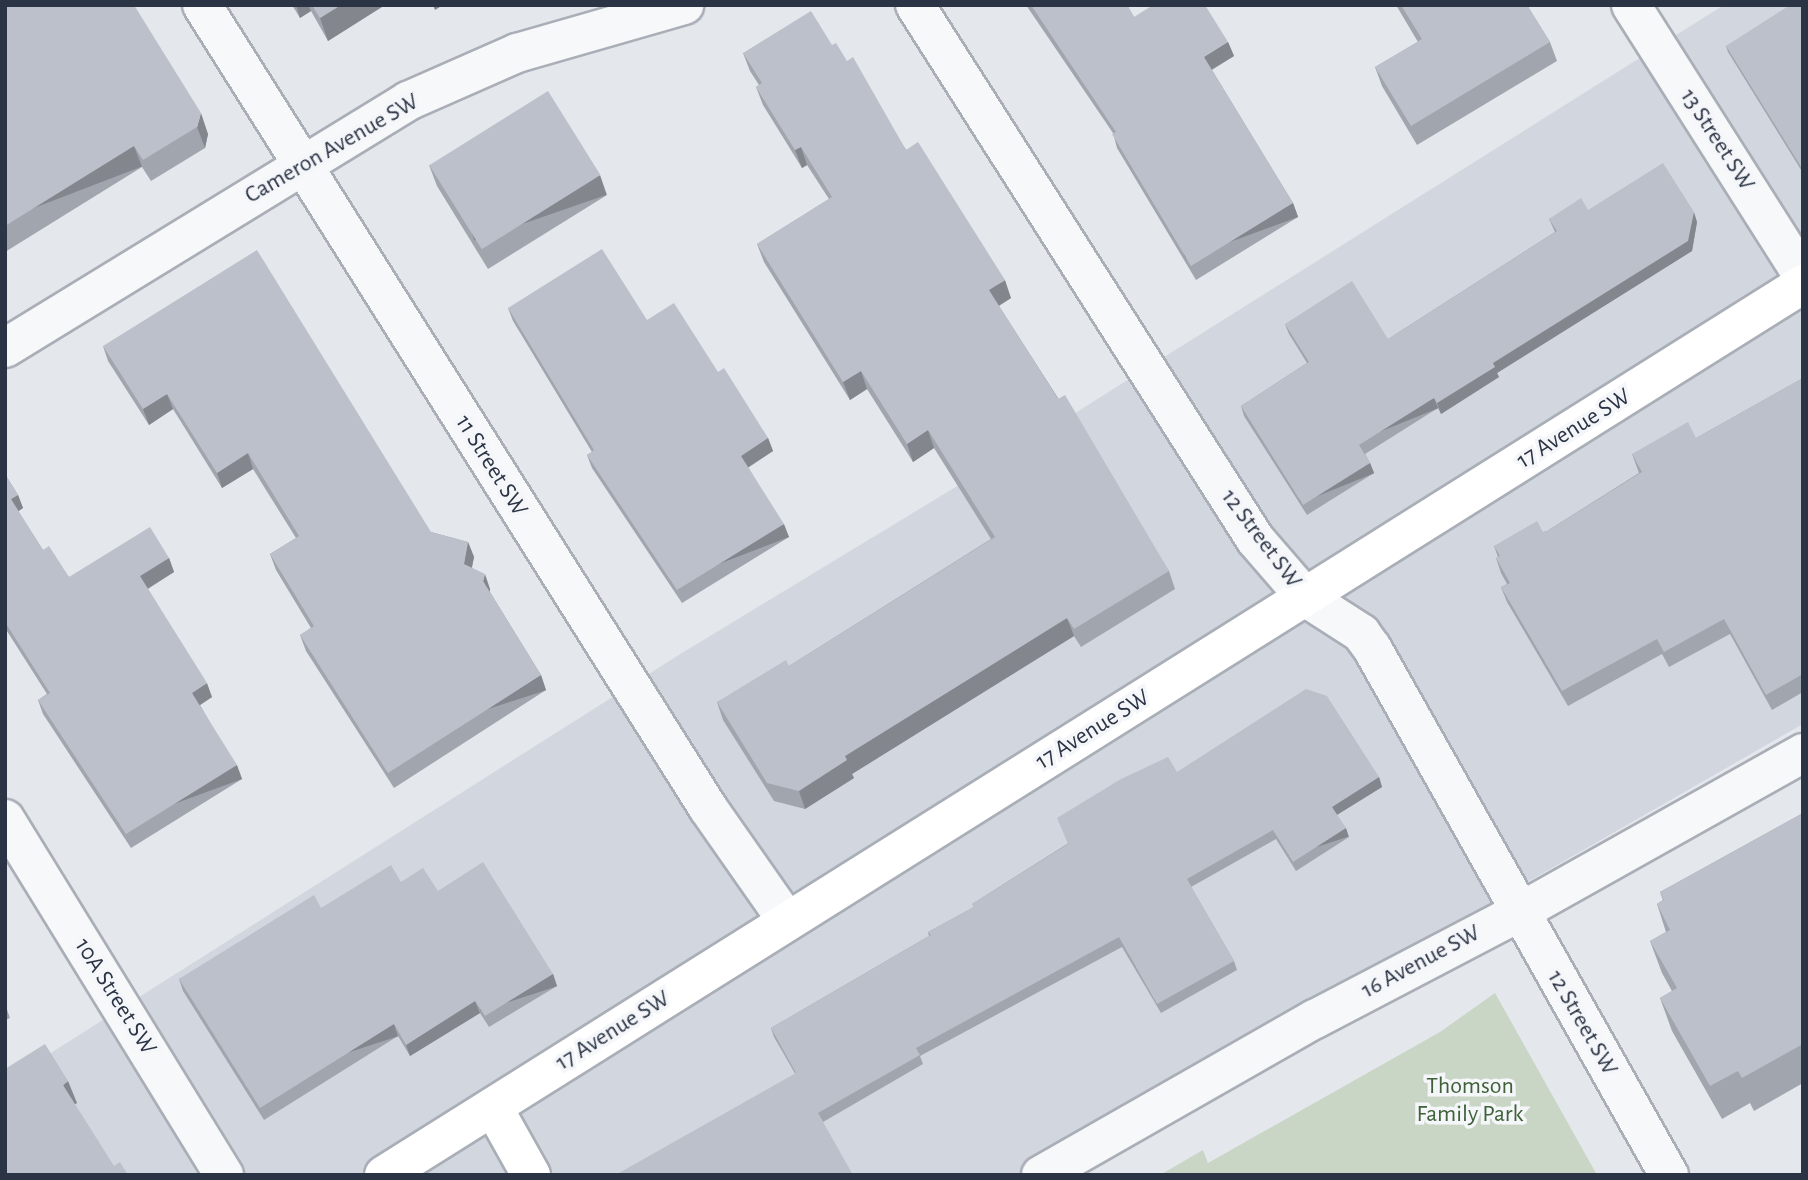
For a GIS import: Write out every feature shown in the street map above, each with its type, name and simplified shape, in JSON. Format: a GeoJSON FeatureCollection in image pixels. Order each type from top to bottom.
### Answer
{"type":"FeatureCollection","features":[{"type":"Feature","properties":{"kind":"main road","name":"17 Avenue SW"},"geometry":{"type":"LineString","coordinates":[[384,1175],[1803,284]]}},
{"type":"Feature","properties":{"kind":"main road"},"geometry":{"type":"LineString","coordinates":[[492,1107],[531,1175]]}},
{"type":"Feature","properties":{"kind":"street","name":"11 Street SW"},"geometry":{"type":"LineString","coordinates":[[202,5],[300,165],[708,808],[787,921]]}},
{"type":"Feature","properties":{"kind":"street","name":"Cameron Avenue SW"},"geometry":{"type":"LineString","coordinates":[[5,348],[408,101],[517,53],[684,5]]}},
{"type":"Feature","properties":{"kind":"street","name":"12 Street SW"},"geometry":{"type":"LineString","coordinates":[[915,5],[1255,539],[1305,597],[1361,632],[1372,648],[1669,1175]]}},
{"type":"Feature","properties":{"kind":"street","name":"13 Street SW"},"geometry":{"type":"LineString","coordinates":[[1631,5],[1803,276]]}},
{"type":"Feature","properties":{"kind":"street","name":"16 Avenue SW"},"geometry":{"type":"LineString","coordinates":[[1041,1175],[1315,1018],[1520,912],[1803,753]]}},
{"type":"Feature","properties":{"kind":"street","name":"10A Street SW"},"geometry":{"type":"LineString","coordinates":[[5,819],[224,1175]]}},
{"type":"Feature","properties":{"kind":"shaded area"},"geometry":{"type":"Polygon","coordinates":[[[1724,5],[1803,5],[1803,724],[1017,1175],[5,1175],[5,1082],[682,653],[1015,451],[1724,5]]]}},
{"type":"Feature","properties":{"kind":"green space","name":"Thomson Family Park"},"geometry":{"type":"Polygon","coordinates":[[[1495,993],[1597,1175],[1160,1175],[1203,1150],[1208,1163],[1440,1032],[1495,993]]]}},
{"type":"Feature","properties":{"kind":"building"},"geometry":{"type":"Polygon","coordinates":[[[5,5],[134,5],[201,113],[197,127],[143,160],[134,146],[5,226],[5,5]]]}},
{"type":"Feature","properties":{"kind":"building"},"geometry":{"type":"Polygon","coordinates":[[[312,5],[341,5],[320,18],[312,5]]]}},
{"type":"Feature","properties":{"kind":"building"},"geometry":{"type":"Polygon","coordinates":[[[1031,5],[1127,5],[1134,17],[1153,5],[1205,5],[1228,42],[1204,57],[1293,203],[1191,266],[1112,134],[1116,132],[1031,5]]]}},
{"type":"Feature","properties":{"kind":"building"},"geometry":{"type":"Polygon","coordinates":[[[1401,5],[1527,5],[1550,42],[1411,126],[1375,67],[1422,39],[1401,5]]]}},
{"type":"Feature","properties":{"kind":"building"},"geometry":{"type":"Polygon","coordinates":[[[1790,5],[1803,5],[1803,170],[1726,46],[1790,5]]]}},
{"type":"Feature","properties":{"kind":"building"},"geometry":{"type":"Polygon","coordinates":[[[811,11],[832,45],[836,43],[847,61],[853,57],[906,150],[918,142],[1005,280],[989,290],[1058,399],[1065,395],[1169,571],[1074,629],[1067,618],[845,756],[847,760],[799,791],[767,783],[717,702],[786,660],[789,666],[995,537],[928,430],[907,444],[861,371],[843,382],[757,244],[832,197],[801,147],[795,150],[756,87],[762,83],[743,53],[811,11]]]}},
{"type":"Feature","properties":{"kind":"building"},"geometry":{"type":"Polygon","coordinates":[[[548,91],[600,175],[482,249],[429,165],[548,91]]]}},
{"type":"Feature","properties":{"kind":"building"},"geometry":{"type":"Polygon","coordinates":[[[1663,163],[1694,212],[1688,241],[1493,363],[1495,367],[1437,403],[1434,398],[1359,445],[1370,463],[1303,505],[1241,406],[1309,362],[1285,324],[1352,281],[1388,339],[1557,231],[1549,219],[1581,198],[1588,210],[1663,163]]]}},
{"type":"Feature","properties":{"kind":"building"},"geometry":{"type":"Polygon","coordinates":[[[602,249],[647,320],[674,303],[718,372],[724,368],[768,438],[741,456],[784,524],[677,590],[587,455],[594,450],[508,308],[602,249]]]}},
{"type":"Feature","properties":{"kind":"building"},"geometry":{"type":"Polygon","coordinates":[[[257,250],[431,532],[468,542],[464,564],[485,574],[483,581],[541,675],[388,773],[300,635],[314,626],[270,554],[299,536],[248,453],[217,473],[167,394],[143,409],[103,346],[257,250]]]}},
{"type":"Feature","properties":{"kind":"building"},"geometry":{"type":"Polygon","coordinates":[[[1803,378],[1803,674],[1766,695],[1724,619],[1664,652],[1657,639],[1562,691],[1501,587],[1510,583],[1496,558],[1500,556],[1494,546],[1537,521],[1543,532],[1547,531],[1642,472],[1632,454],[1688,422],[1696,438],[1803,378]]]}},
{"type":"Feature","properties":{"kind":"building"},"geometry":{"type":"Polygon","coordinates":[[[5,474],[18,495],[11,499],[43,550],[49,546],[69,577],[150,527],[169,558],[140,576],[207,683],[192,693],[237,765],[126,834],[38,700],[50,693],[5,622],[5,474]]]}},
{"type":"Feature","properties":{"kind":"building"},"geometry":{"type":"Polygon","coordinates":[[[1306,689],[1327,696],[1379,777],[1332,807],[1346,828],[1293,862],[1273,830],[1187,879],[1234,961],[1157,1004],[1119,937],[916,1048],[920,1055],[818,1113],[853,1175],[620,1175],[619,1173],[796,1073],[771,1028],[931,935],[928,932],[974,907],[972,904],[1068,844],[1057,818],[1121,779],[1168,757],[1177,772],[1306,689]]]}},
{"type":"Feature","properties":{"kind":"building"},"geometry":{"type":"Polygon","coordinates":[[[1803,813],[1803,1044],[1742,1078],[1738,1071],[1710,1086],[1660,998],[1677,988],[1650,941],[1670,930],[1657,904],[1664,900],[1660,892],[1803,813]]]}},
{"type":"Feature","properties":{"kind":"building"},"geometry":{"type":"Polygon","coordinates":[[[483,862],[553,974],[485,1016],[475,1001],[406,1045],[394,1024],[260,1108],[179,979],[314,895],[321,908],[391,865],[401,882],[423,868],[438,891],[483,862]]]}},
{"type":"Feature","properties":{"kind":"building"},"geometry":{"type":"Polygon","coordinates":[[[45,1044],[68,1081],[63,1085],[114,1166],[120,1162],[128,1175],[5,1175],[5,1069],[45,1044]]]}}]}
